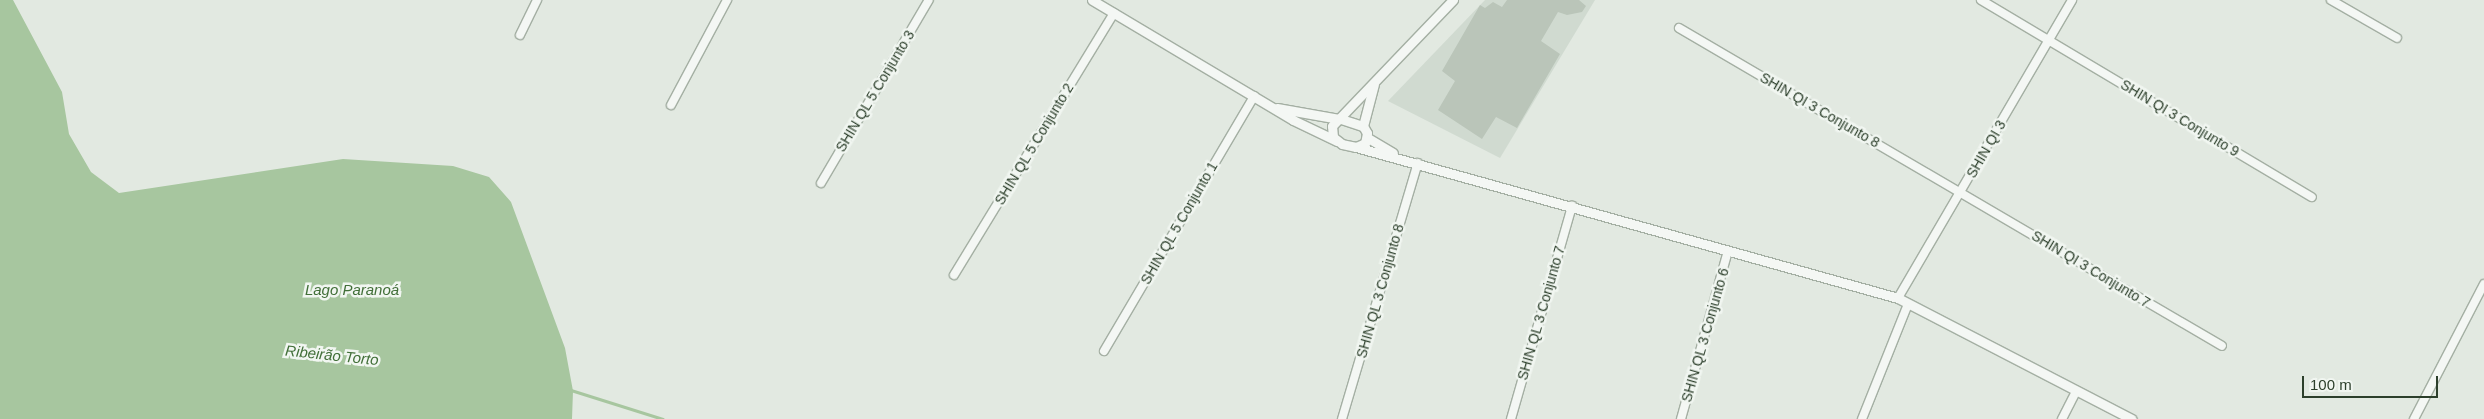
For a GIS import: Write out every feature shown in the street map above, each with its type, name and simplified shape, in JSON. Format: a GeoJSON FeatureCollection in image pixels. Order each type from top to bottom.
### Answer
{"type":"FeatureCollection","features":[{"type":"Feature","properties":{"kind":"street"},"geometry":{"type":"LineString","coordinates":[[520,35],[537,0]]}},
{"type":"Feature","properties":{"kind":"street"},"geometry":{"type":"LineString","coordinates":[[671,105],[727,0]]}},
{"type":"Feature","properties":{"kind":"street","name":"SHIN QL 5 Conjunto 3"},"geometry":{"type":"LineString","coordinates":[[821,183],[929,0]]}},
{"type":"Feature","properties":{"kind":"street"},"geometry":{"type":"LineString","coordinates":[[1092,0],[1314,132],[1356,147],[1898,298],[2131,419]]}},
{"type":"Feature","properties":{"kind":"street"},"geometry":{"type":"LineString","coordinates":[[1337,141],[1331,131],[1340,119],[1452,0]]}},
{"type":"Feature","properties":{"kind":"street","name":"SHIN QI 3 Conjunto 9"},"geometry":{"type":"LineString","coordinates":[[1981,0],[2312,197]]}},
{"type":"Feature","properties":{"kind":"street","name":"SHIN QI 3"},"geometry":{"type":"LineString","coordinates":[[1898,298],[2072,0]]}},
{"type":"Feature","properties":{"kind":"street"},"geometry":{"type":"LineString","coordinates":[[2331,0],[2398,38]]}},
{"type":"Feature","properties":{"kind":"street","name":"SHIN QL 5 Conjunto 2"},"geometry":{"type":"LineString","coordinates":[[954,275],[1114,13]]}},
{"type":"Feature","properties":{"kind":"street","name":"SHIN QI 3 Conjunto 8"},"geometry":{"type":"LineString","coordinates":[[1679,28],[1961,192]]}},
{"type":"Feature","properties":{"kind":"street"},"geometry":{"type":"LineString","coordinates":[[1374,84],[1363,126],[1368,138],[1404,159]]}},
{"type":"Feature","properties":{"kind":"street","name":"SHIN QL 5 Conjunto 1"},"geometry":{"type":"LineString","coordinates":[[1104,351],[1254,96]]}},
{"type":"Feature","properties":{"kind":"street"},"geometry":{"type":"LineString","coordinates":[[1274,108],[1340,119],[1363,126]]}},
{"type":"Feature","properties":{"kind":"street"},"geometry":{"type":"LineString","coordinates":[[1356,147],[1368,138]]}},
{"type":"Feature","properties":{"kind":"street","name":"SHIN QL 3 Conjunto 8"},"geometry":{"type":"LineString","coordinates":[[1342,419],[1418,163]]}},
{"type":"Feature","properties":{"kind":"street","name":"SHIN QI 3 Conjunto 7"},"geometry":{"type":"LineString","coordinates":[[1961,192],[2222,346]]}},
{"type":"Feature","properties":{"kind":"street","name":"SHIN QL 3 Conjunto 7"},"geometry":{"type":"LineString","coordinates":[[1510,419],[1572,206]]}},
{"type":"Feature","properties":{"kind":"street","name":"SHIN QL 3 Conjunto 6"},"geometry":{"type":"LineString","coordinates":[[1681,419],[1728,251]]}},
{"type":"Feature","properties":{"kind":"street"},"geometry":{"type":"LineString","coordinates":[[2414,419],[2484,284]]}},
{"type":"Feature","properties":{"kind":"street"},"geometry":{"type":"LineString","coordinates":[[1862,419],[1908,304]]}},
{"type":"Feature","properties":{"kind":"street"},"geometry":{"type":"LineString","coordinates":[[2062,419],[2076,391]]}},
{"type":"Feature","properties":{"kind":"shaded area"},"geometry":{"type":"Polygon","coordinates":[[[1485,0],[1595,0],[1500,158],[1388,101],[1485,0]]]}},
{"type":"Feature","properties":{"kind":"water","name":"Lago Paranoá"},"geometry":{"type":"Polygon","coordinates":[[[0,0],[13,0],[62,92],[69,134],[91,172],[119,193],[343,159],[453,166],[489,177],[511,202],[565,348],[573,391],[572,419],[0,419],[0,0]]]}},
{"type":"Feature","properties":{"kind":"building"},"geometry":{"type":"Polygon","coordinates":[[[1507,0],[1579,0],[1586,6],[1582,12],[1567,15],[1558,12],[1541,41],[1560,54],[1517,128],[1496,117],[1482,139],[1438,110],[1455,81],[1442,71],[1480,5],[1485,8],[1493,2],[1502,7],[1507,0]]]}},
{"type":"Feature","properties":{"kind":"waterway","name":"Ribeirão Torto"},"geometry":{"type":"LineString","coordinates":[[571,390],[663,419]]}}]}
